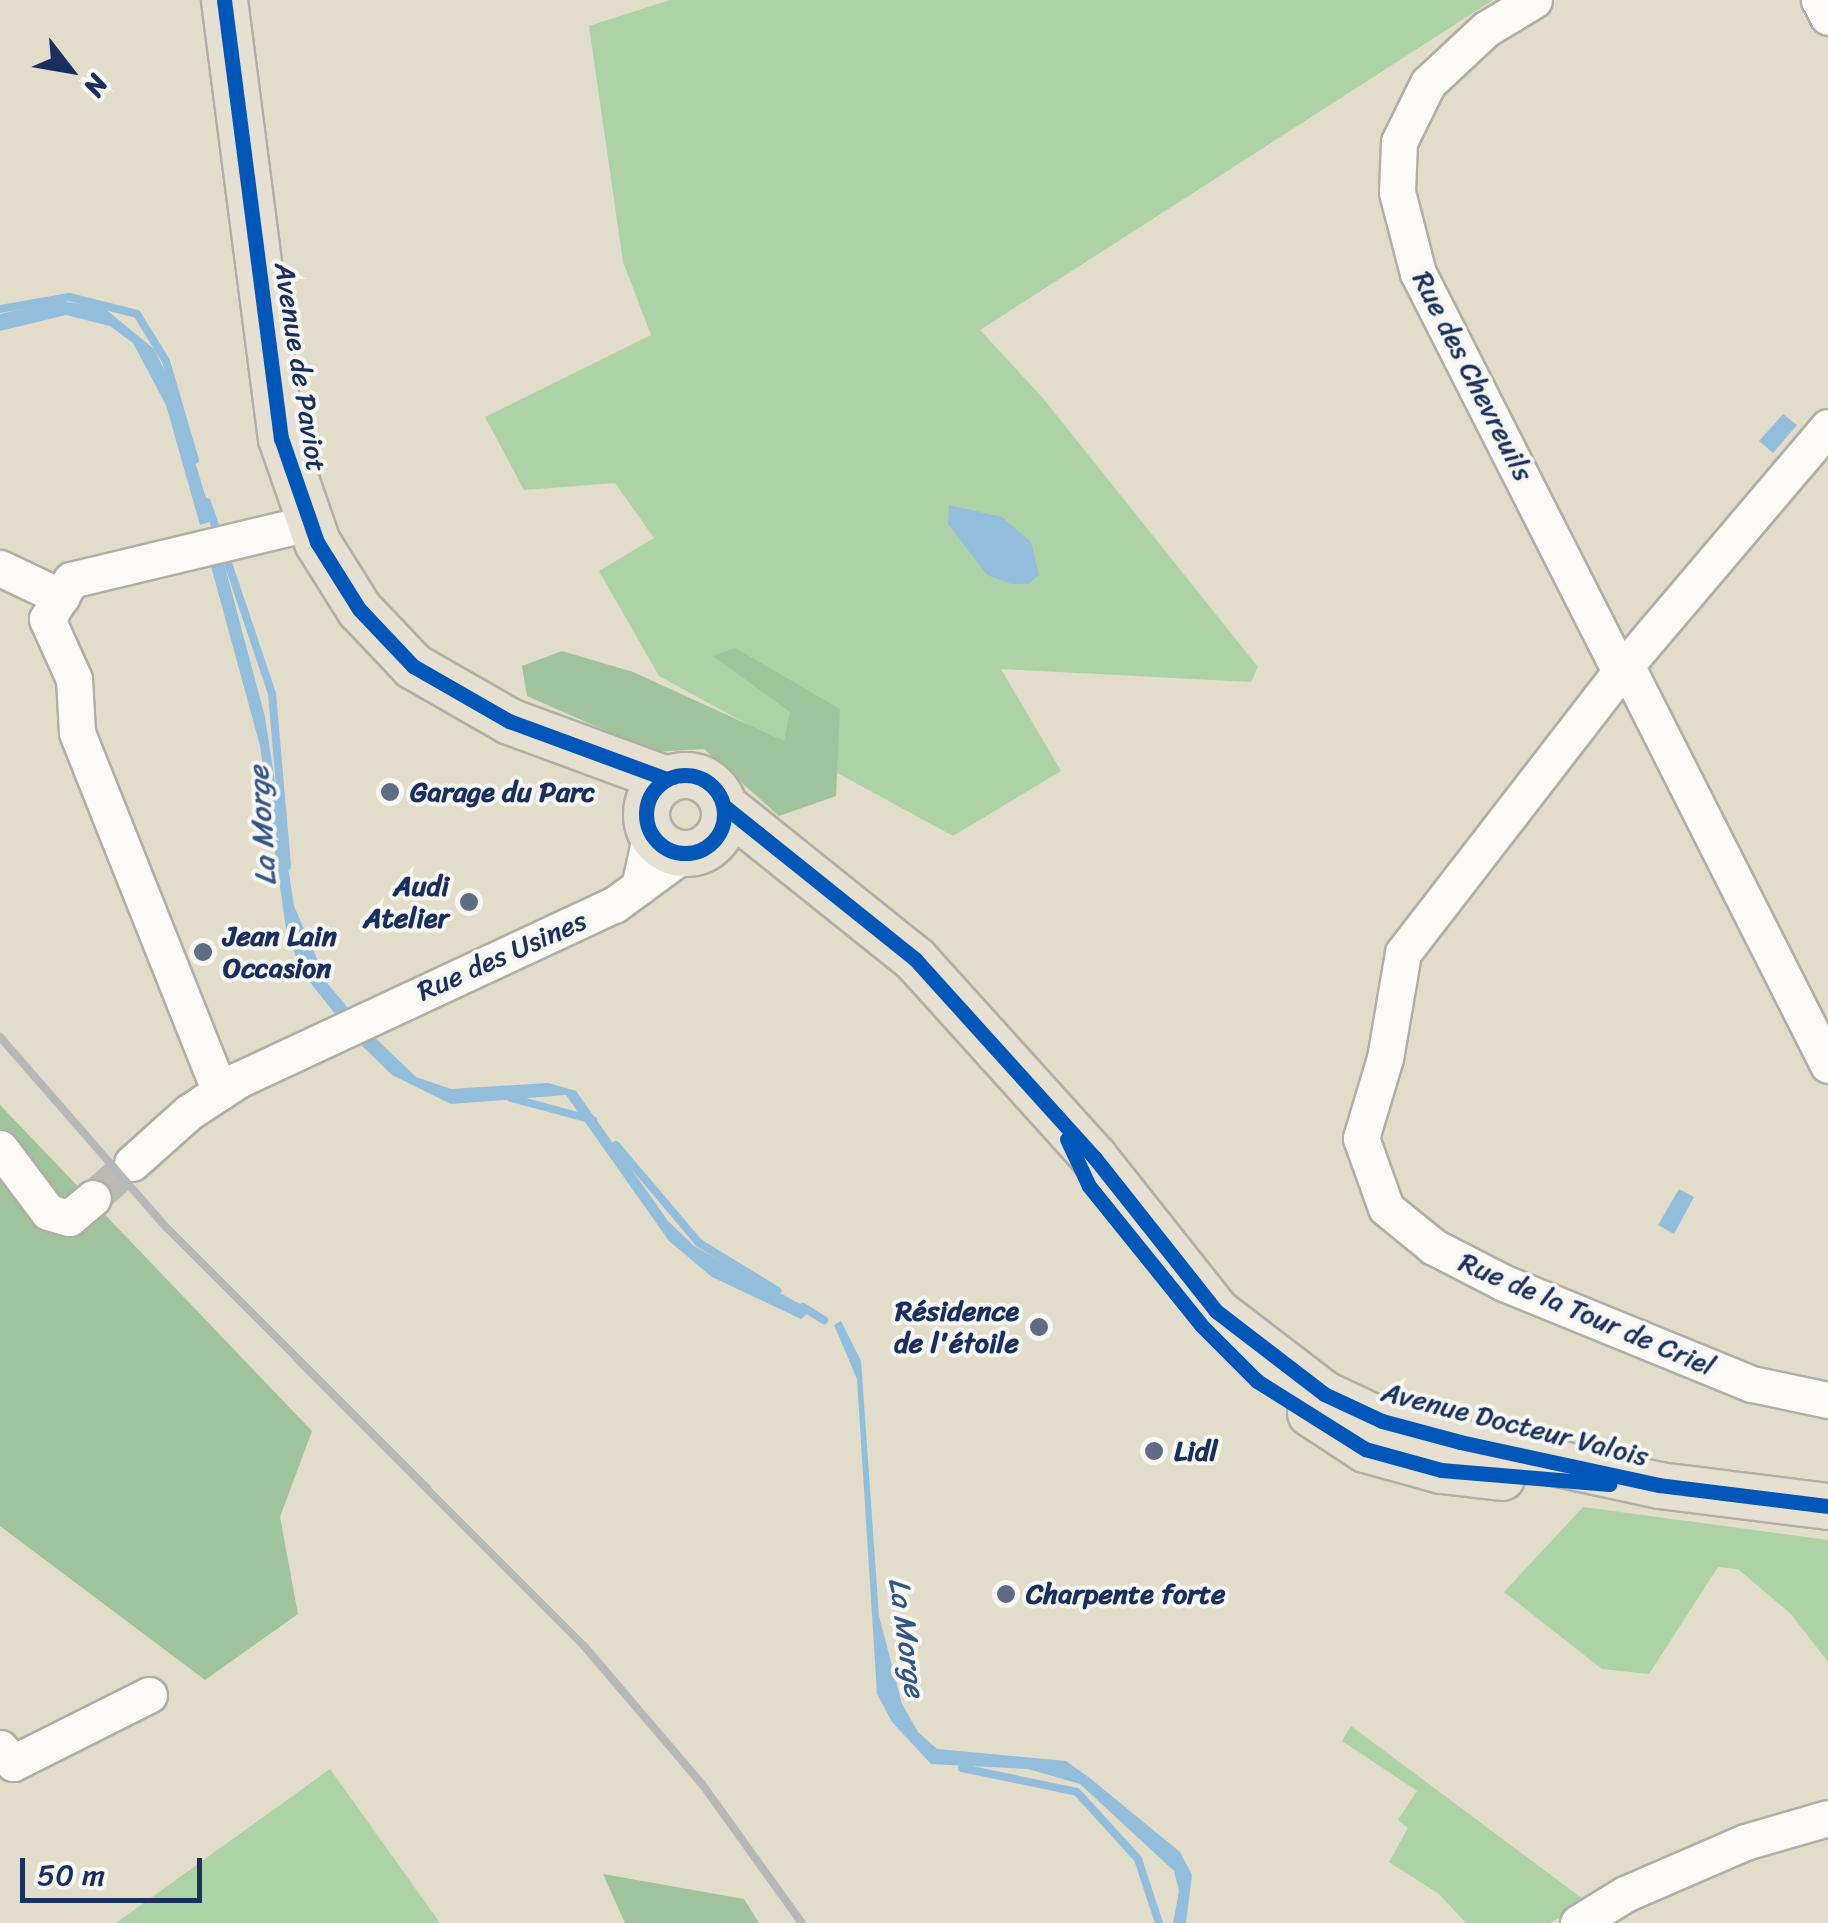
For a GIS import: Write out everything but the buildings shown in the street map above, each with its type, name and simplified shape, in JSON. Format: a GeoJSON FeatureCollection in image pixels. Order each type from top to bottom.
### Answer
{"type":"FeatureCollection","features":[{"type":"Feature","properties":{"kind":"main road","name":"Avenue de Paviot"},"geometry":{"type":"LineString","coordinates":[[224,0],[280,438],[308,523],[389,646],[413,666],[558,742],[680,822]]}},
{"type":"Feature","properties":{"kind":"main road","name":"Avenue Docteur Valois"},"geometry":{"type":"LineString","coordinates":[[680,822],[812,875],[915,959],[989,1035],[1059,1123],[1089,1186],[1200,1325],[1257,1381],[1365,1449],[1441,1470],[1550,1483],[1659,1485],[1828,1506]]}},
{"type":"Feature","properties":{"kind":"street","name":"Rue des Chevreuils"},"geometry":{"type":"LineString","coordinates":[[1534,0],[1486,28],[1428,83],[1399,142],[1397,192],[1418,273],[1623,669]]}},
{"type":"Feature","properties":{"kind":"street"},"geometry":{"type":"LineString","coordinates":[[1819,0],[1828,17]]}},
{"type":"Feature","properties":{"kind":"street","name":"Rue de la Tour de Criel"},"geometry":{"type":"LineString","coordinates":[[1828,427],[1623,669],[1403,954],[1385,1058],[1361,1138],[1386,1208],[1434,1246],[1504,1283],[1752,1384],[1828,1400]]}},
{"type":"Feature","properties":{"kind":"street"},"geometry":{"type":"LineString","coordinates":[[220,1092],[77,732],[74,679],[47,619],[71,580],[308,523]]}},
{"type":"Feature","properties":{"kind":"street"},"geometry":{"type":"LineString","coordinates":[[0,568],[61,597]]}},
{"type":"Feature","properties":{"kind":"street"},"geometry":{"type":"LineString","coordinates":[[1623,669],[1828,1064]]}},
{"type":"Feature","properties":{"kind":"street","name":"Rue des Usines"},"geometry":{"type":"LineString","coordinates":[[132,1163],[220,1092],[350,1023],[614,905],[639,887],[680,822]]}},
{"type":"Feature","properties":{"kind":"street"},"geometry":{"type":"LineString","coordinates":[[0,1148],[48,1212],[69,1218],[93,1198]]}},
{"type":"Feature","properties":{"kind":"street"},"geometry":{"type":"LineString","coordinates":[[0,1748],[13,1763],[149,1695]]}},
{"type":"Feature","properties":{"kind":"street"},"geometry":{"type":"LineString","coordinates":[[1578,1923],[1625,1894],[1745,1842],[1828,1818]]}},
{"type":"Feature","properties":{"kind":"green space"},"geometry":{"type":"Polygon","coordinates":[[[670,0],[1493,0],[980,330],[1042,397],[1258,667],[1251,682],[1001,669],[1061,771],[953,836],[659,676],[599,571],[654,538],[615,483],[524,490],[485,417],[651,335],[623,262],[589,26],[670,0]]]}},
{"type":"Feature","properties":{"kind":"green space"},"geometry":{"type":"Polygon","coordinates":[[[735,648],[840,709],[836,796],[779,816],[704,749],[654,752],[527,696],[522,666],[562,651],[633,672],[784,741],[790,712],[713,656],[735,648]]]}},
{"type":"Feature","properties":{"kind":"green space"},"geometry":{"type":"Polygon","coordinates":[[[0,1105],[312,1431],[280,1517],[298,1614],[205,1680],[0,1526],[0,1105]]]}},
{"type":"Feature","properties":{"kind":"green space"},"geometry":{"type":"Polygon","coordinates":[[[1583,1507],[1828,1540],[1828,1662],[1791,1614],[1738,1569],[1718,1567],[1649,1674],[1602,1669],[1504,1592],[1583,1507]]]}},
{"type":"Feature","properties":{"kind":"green space"},"geometry":{"type":"Polygon","coordinates":[[[1351,1726],[1587,1902],[1550,1923],[1466,1923],[1439,1894],[1389,1862],[1408,1828],[1398,1820],[1417,1791],[1342,1741],[1351,1726]]]}},
{"type":"Feature","properties":{"kind":"green space"},"geometry":{"type":"Polygon","coordinates":[[[330,1769],[440,1923],[116,1923],[330,1769]]]}},
{"type":"Feature","properties":{"kind":"green space"},"geometry":{"type":"Polygon","coordinates":[[[603,1874],[744,1899],[759,1923],[625,1923],[603,1874]]]}},
{"type":"Feature","properties":{"kind":"water"},"geometry":{"type":"Polygon","coordinates":[[[60,301],[103,307],[154,349],[171,383],[213,521],[200,525],[166,405],[133,343],[110,326],[66,315],[0,331],[0,314],[60,301]]]}},
{"type":"Feature","properties":{"kind":"water"},"geometry":{"type":"Polygon","coordinates":[[[1783,414],[1797,425],[1773,453],[1759,441],[1783,414]]]}},
{"type":"Feature","properties":{"kind":"water"},"geometry":{"type":"Polygon","coordinates":[[[949,505],[1002,517],[1031,542],[1039,575],[1029,584],[1011,584],[987,575],[948,524],[949,505]]]}},
{"type":"Feature","properties":{"kind":"water"},"geometry":{"type":"Polygon","coordinates":[[[219,544],[265,717],[294,906],[328,984],[353,1014],[340,1020],[301,971],[286,929],[260,746],[206,548],[219,544]]]}},
{"type":"Feature","properties":{"kind":"water"},"geometry":{"type":"Polygon","coordinates":[[[366,1029],[416,1077],[451,1089],[548,1083],[576,1091],[668,1221],[694,1246],[811,1310],[801,1319],[712,1277],[669,1241],[566,1095],[451,1104],[392,1075],[352,1036],[366,1029]]]}},
{"type":"Feature","properties":{"kind":"water"},"geometry":{"type":"Polygon","coordinates":[[[1679,1189],[1694,1197],[1674,1234],[1658,1225],[1679,1189]]]}},
{"type":"Feature","properties":{"kind":"water"},"geometry":{"type":"Polygon","coordinates":[[[841,1321],[861,1361],[879,1616],[902,1704],[918,1732],[937,1749],[1066,1761],[1180,1852],[1192,1875],[1186,1923],[1173,1923],[1179,1891],[1174,1871],[1080,1784],[1028,1769],[931,1764],[892,1722],[877,1694],[857,1379],[834,1325],[841,1321]]]}},
{"type":"Feature","properties":{"kind":"waterway","name":"La Morge"},"geometry":{"type":"LineString","coordinates":[[0,309],[69,297],[137,314],[166,361],[195,460]]}},
{"type":"Feature","properties":{"kind":"waterway","name":"La Morge"},"geometry":{"type":"LineString","coordinates":[[207,502],[219,536]]}},
{"type":"Feature","properties":{"kind":"waterway","name":"La Morge"},"geometry":{"type":"LineString","coordinates":[[225,554],[272,694],[287,866]]}},
{"type":"Feature","properties":{"kind":"waterway","name":"La Morge"},"geometry":{"type":"LineString","coordinates":[[511,1098],[593,1120]]}},
{"type":"Feature","properties":{"kind":"waterway","name":"La Morge"},"geometry":{"type":"LineString","coordinates":[[616,1145],[699,1243],[778,1291]]}},
{"type":"Feature","properties":{"kind":"waterway","name":"La Morge"},"geometry":{"type":"LineString","coordinates":[[803,1307],[824,1320]]}},
{"type":"Feature","properties":{"kind":"waterway","name":"La Morge"},"geometry":{"type":"LineString","coordinates":[[962,1768],[1077,1792],[1138,1859],[1159,1923]]}},
{"type":"Feature","properties":{"kind":"tunnel"},"geometry":{"type":"LineString","coordinates":[[93,1198],[132,1163]]}},
{"type":"Feature","properties":{"kind":"railway"},"geometry":{"type":"LineString","coordinates":[[0,1037],[166,1227],[584,1646],[702,1784],[802,1923]]}},
{"type":"Feature","properties":{"kind":"cycle path"},"geometry":{"type":"LineString","coordinates":[[224,0],[281,438],[317,542],[359,609],[413,666],[509,721],[667,779]]}},
{"type":"Feature","properties":{"kind":"cycle path"},"geometry":{"type":"LineString","coordinates":[[685,775],[713,786],[724,814],[713,842],[685,853],[657,842],[646,814],[657,786],[685,775]]}},
{"type":"Feature","properties":{"kind":"cycle path"},"geometry":{"type":"LineString","coordinates":[[724,806],[915,959],[1094,1157],[1216,1311],[1324,1394],[1382,1421],[1460,1442],[1659,1485],[1828,1506]]}},
{"type":"Feature","properties":{"kind":"cycle path"},"geometry":{"type":"LineString","coordinates":[[1067,1139],[1089,1186],[1201,1325],[1257,1381],[1365,1449],[1441,1470],[1609,1484]]}},
{"type":"Feature","properties":{"kind":"place","name":"Garage du Parc"},"geometry":{"type":"Point","coordinates":[390,792]}},
{"type":"Feature","properties":{"kind":"place","name":"Audi Atelier"},"geometry":{"type":"Point","coordinates":[469,902]}},
{"type":"Feature","properties":{"kind":"place","name":"Jean Lain Occasion"},"geometry":{"type":"Point","coordinates":[203,952]}},
{"type":"Feature","properties":{"kind":"place","name":"Résidence de l'étoile"},"geometry":{"type":"Point","coordinates":[1039,1327]}},
{"type":"Feature","properties":{"kind":"place","name":"Lidl"},"geometry":{"type":"Point","coordinates":[1154,1451]}},
{"type":"Feature","properties":{"kind":"place","name":"Charpente forte"},"geometry":{"type":"Point","coordinates":[1006,1594]}}]}
